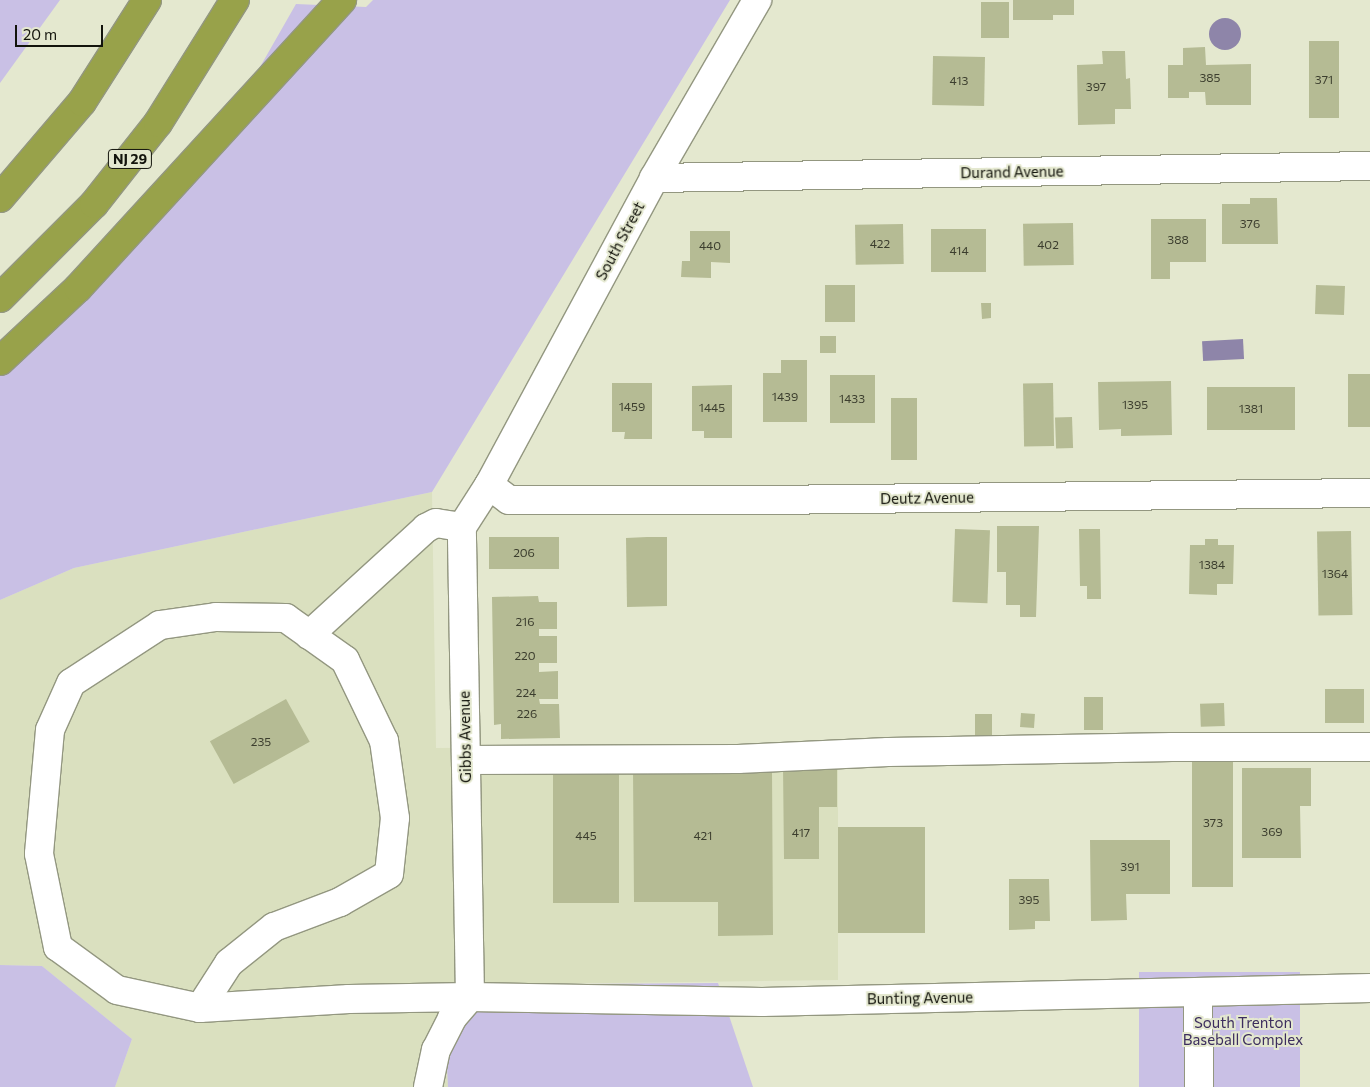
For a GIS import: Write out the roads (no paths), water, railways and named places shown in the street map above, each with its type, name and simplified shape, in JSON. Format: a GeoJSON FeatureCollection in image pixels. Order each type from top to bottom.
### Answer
{"type":"FeatureCollection","features":[{"type":"Feature","properties":{"kind":"highway"},"geometry":{"type":"LineString","coordinates":[[0,198],[82,102],[147,0]]}},
{"type":"Feature","properties":{"kind":"highway","name":"NJ 29"},"geometry":{"type":"LineString","coordinates":[[0,298],[94,204],[158,123],[204,55],[235,0]]}},
{"type":"Feature","properties":{"kind":"highway"},"geometry":{"type":"LineString","coordinates":[[0,361],[78,288],[342,0]]}},
{"type":"Feature","properties":{"kind":"street","name":"South Street"},"geometry":{"type":"LineString","coordinates":[[489,485],[654,178],[757,0]]}},
{"type":"Feature","properties":{"kind":"street","name":"Durand Avenue"},"geometry":{"type":"LineString","coordinates":[[654,178],[1370,166]]}},
{"type":"Feature","properties":{"kind":"street","name":"Deutz Avenue"},"geometry":{"type":"LineString","coordinates":[[489,485],[509,500],[767,500],[1370,493]]}},
{"type":"Feature","properties":{"kind":"street"},"geometry":{"type":"LineString","coordinates":[[309,635],[426,528],[436,523],[462,527],[489,485]]}},
{"type":"Feature","properties":{"kind":"street","name":"Gibbs Avenue"},"geometry":{"type":"LineString","coordinates":[[462,527],[470,997]]}},
{"type":"Feature","properties":{"kind":"street","name":"Bunting Avenue"},"geometry":{"type":"LineString","coordinates":[[200,1008],[228,963],[274,928],[340,902],[390,874],[395,818],[384,741],[345,660],[286,618],[216,618],[160,625],[71,683],[50,730],[39,854],[58,947],[118,990],[200,1008],[349,999],[470,997],[762,1002],[1370,988]]}},
{"type":"Feature","properties":{"kind":"street"},"geometry":{"type":"LineString","coordinates":[[466,760],[738,759],[888,752],[1172,747],[1370,747]]}},
{"type":"Feature","properties":{"kind":"street"},"geometry":{"type":"LineString","coordinates":[[1198,992],[1199,1087]]}},
{"type":"Feature","properties":{"kind":"street"},"geometry":{"type":"LineString","coordinates":[[428,1087],[436,1050],[452,1018],[470,997]]}},
{"type":"Feature","properties":{"kind":"park label","name":"South Trenton Baseball Complex"},"geometry":{"type":"Point","coordinates":[1243,1030]}}]}
